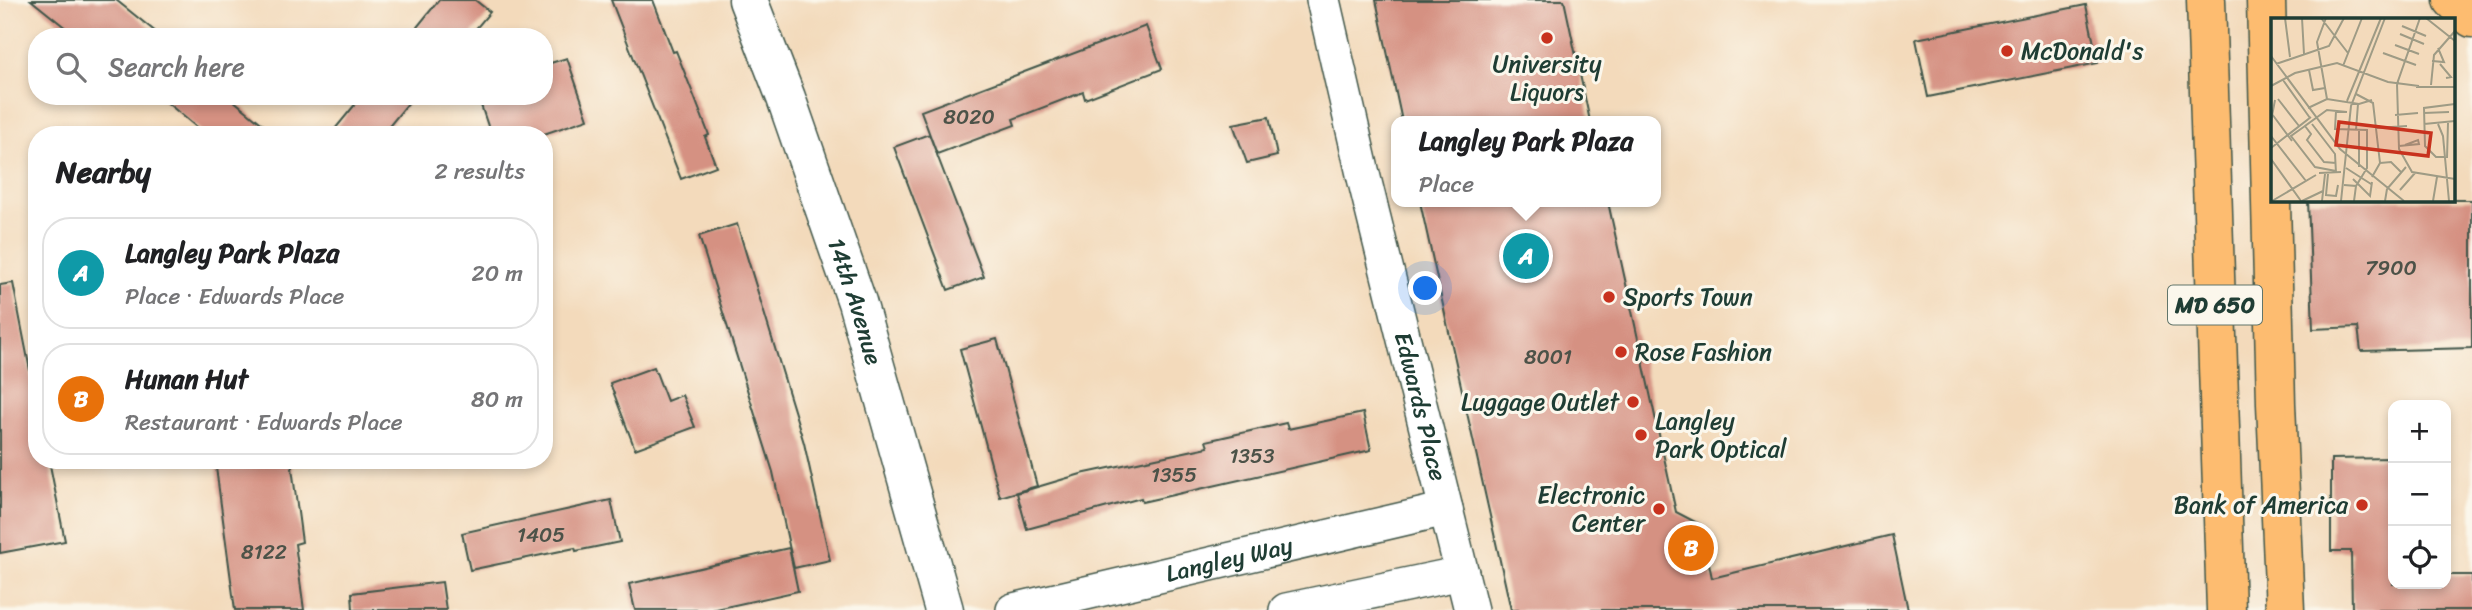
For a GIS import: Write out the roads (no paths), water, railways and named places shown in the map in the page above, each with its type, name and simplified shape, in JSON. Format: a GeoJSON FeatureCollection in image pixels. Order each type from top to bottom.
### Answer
{"type":"FeatureCollection","features":[{"type":"Feature","properties":{"kind":"main road","name":"MD 650"},"geometry":{"type":"LineString","coordinates":[[2206,0],[2225,610]]}},
{"type":"Feature","properties":{"kind":"main road","name":"MD 650"},"geometry":{"type":"LineString","coordinates":[[2266,0],[2271,196]]}},
{"type":"Feature","properties":{"kind":"main road"},"geometry":{"type":"LineString","coordinates":[[2453,0],[2472,18]]}},
{"type":"Feature","properties":{"kind":"main road","name":"MD 650"},"geometry":{"type":"LineString","coordinates":[[2271,201],[2285,610]]}},
{"type":"Feature","properties":{"kind":"street","name":"14th Avenue"},"geometry":{"type":"LineString","coordinates":[[748,0],[786,98],[857,302],[944,610]]}},
{"type":"Feature","properties":{"kind":"street","name":"Edwards Place"},"geometry":{"type":"LineString","coordinates":[[1323,0],[1363,174],[1471,610]]}},
{"type":"Feature","properties":{"kind":"street","name":"Langley Way"},"geometry":{"type":"LineString","coordinates":[[1013,610],[1446,509]]}},
{"type":"Feature","properties":{"kind":"street"},"geometry":{"type":"LineString","coordinates":[[1286,610],[1462,573]]}},
{"type":"Feature","properties":{"kind":"place","name":"University Liquors"},"geometry":{"type":"Point","coordinates":[1547,38]}},
{"type":"Feature","properties":{"kind":"place","name":"McDonald's"},"geometry":{"type":"Point","coordinates":[2007,51]}},
{"type":"Feature","properties":{"kind":"place","name":"Langley Park Plaza"},"geometry":{"type":"Point","coordinates":[1526,256]}},
{"type":"Feature","properties":{"kind":"place","name":"Sports Town"},"geometry":{"type":"Point","coordinates":[1609,297]}},
{"type":"Feature","properties":{"kind":"place","name":"Rose Fashion"},"geometry":{"type":"Point","coordinates":[1621,352]}},
{"type":"Feature","properties":{"kind":"place","name":"Luggage Outlet"},"geometry":{"type":"Point","coordinates":[1633,402]}},
{"type":"Feature","properties":{"kind":"place","name":"Langley Park Optical"},"geometry":{"type":"Point","coordinates":[1641,435]}},
{"type":"Feature","properties":{"kind":"place","name":"Bank of America"},"geometry":{"type":"Point","coordinates":[2362,505]}},
{"type":"Feature","properties":{"kind":"place","name":"Electronic Center"},"geometry":{"type":"Point","coordinates":[1659,509]}},
{"type":"Feature","properties":{"kind":"place","name":"Hunan Hut"},"geometry":{"type":"Point","coordinates":[1691,548]}}]}
